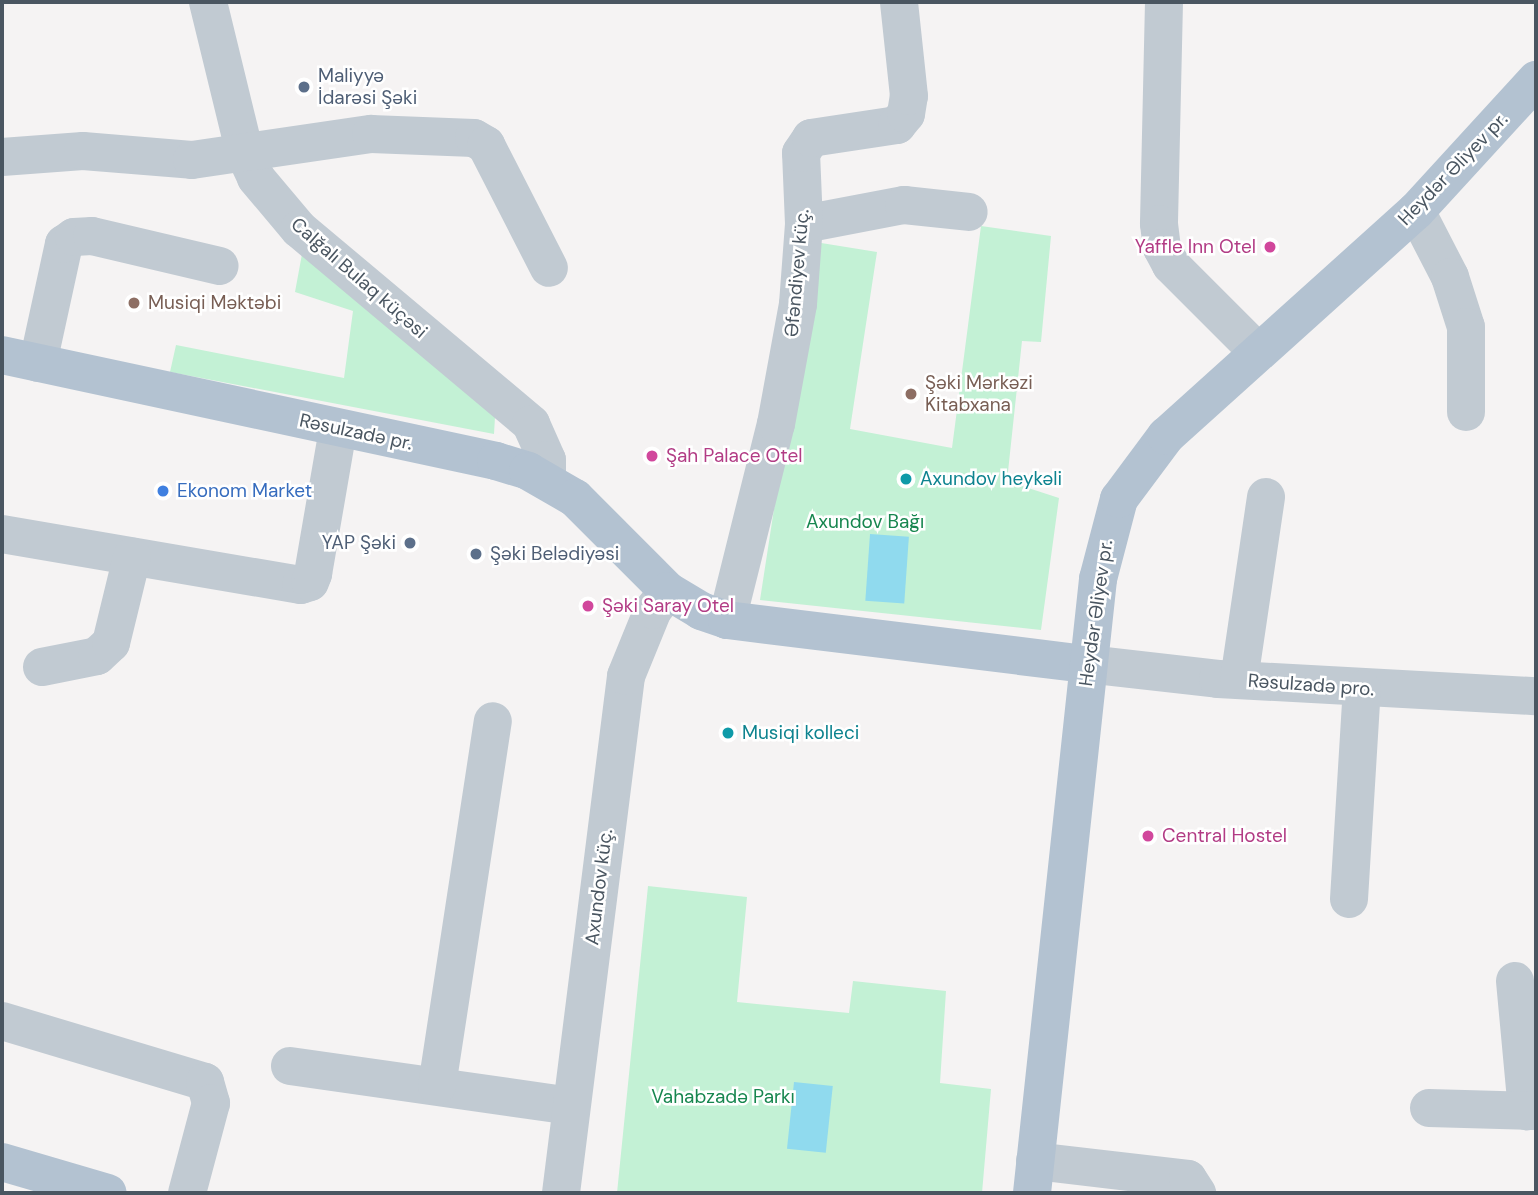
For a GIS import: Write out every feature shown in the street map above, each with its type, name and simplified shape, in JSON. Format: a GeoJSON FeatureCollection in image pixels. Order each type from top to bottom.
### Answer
{"type":"FeatureCollection","features":[{"type":"Feature","properties":{"kind":"main road","name":"Heydər Əliyev pr."},"geometry":{"type":"LineString","coordinates":[[1034,1177],[1097,579],[1119,499],[1166,436],[1416,211],[1532,94]]}},
{"type":"Feature","properties":{"kind":"main road","name":"Rəsulzadə pr."},"geometry":{"type":"LineString","coordinates":[[20,359],[338,430],[496,461],[547,480],[575,498],[668,591],[701,611],[727,620],[1087,664]]}},
{"type":"Feature","properties":{"kind":"main road"},"geometry":{"type":"LineString","coordinates":[[2,1161],[108,1193]]}},
{"type":"Feature","properties":{"kind":"street","name":"Calğalı Bulaq küçəsi"},"geometry":{"type":"LineString","coordinates":[[208,2],[245,154],[256,178],[299,229],[531,425],[545,452],[547,480]]}},
{"type":"Feature","properties":{"kind":"street","name":"Əfəndiyev küç."},"geometry":{"type":"LineString","coordinates":[[727,620],[776,424],[798,304],[804,224],[804,142],[897,125],[906,114],[909,96],[899,2]]}},
{"type":"Feature","properties":{"kind":"street"},"geometry":{"type":"LineString","coordinates":[[1164,2],[1159,224],[1162,248],[1187,282],[1258,352]]}},
{"type":"Feature","properties":{"kind":"street"},"geometry":{"type":"LineString","coordinates":[[2,157],[83,150],[192,160],[371,134],[474,138],[486,145],[549,268]]}},
{"type":"Feature","properties":{"kind":"street"},"geometry":{"type":"LineString","coordinates":[[804,224],[904,205],[969,212]]}},
{"type":"Feature","properties":{"kind":"street"},"geometry":{"type":"LineString","coordinates":[[1416,211],[1450,277],[1466,327],[1466,412]]}},
{"type":"Feature","properties":{"kind":"street"},"geometry":{"type":"LineString","coordinates":[[20,359],[64,244],[75,237],[92,236],[220,266]]}},
{"type":"Feature","properties":{"kind":"street"},"geometry":{"type":"LineString","coordinates":[[2,534],[301,585],[310,582],[338,430]]}},
{"type":"Feature","properties":{"kind":"street"},"geometry":{"type":"LineString","coordinates":[[1239,680],[1266,497]]}},
{"type":"Feature","properties":{"kind":"street"},"geometry":{"type":"LineString","coordinates":[[42,667],[97,656],[111,643],[131,557]]}},
{"type":"Feature","properties":{"kind":"street","name":"Axundov küç."},"geometry":{"type":"LineString","coordinates":[[561,1193],[626,676],[653,610],[668,591]]}},
{"type":"Feature","properties":{"kind":"street","name":"Rəsulzadə pro."},"geometry":{"type":"LineString","coordinates":[[1087,664],[1239,680],[1362,689],[1536,696]]}},
{"type":"Feature","properties":{"kind":"street"},"geometry":{"type":"LineString","coordinates":[[1349,899],[1362,689]]}},
{"type":"Feature","properties":{"kind":"street"},"geometry":{"type":"LineString","coordinates":[[437,1087],[493,721]]}},
{"type":"Feature","properties":{"kind":"street"},"geometry":{"type":"LineString","coordinates":[[1429,1108],[1532,1111],[1515,981]]}},
{"type":"Feature","properties":{"kind":"street"},"geometry":{"type":"LineString","coordinates":[[2,1021],[205,1082],[211,1104],[187,1193]]}},
{"type":"Feature","properties":{"kind":"street"},"geometry":{"type":"LineString","coordinates":[[290,1066],[571,1105]]}},
{"type":"Feature","properties":{"kind":"street"},"geometry":{"type":"LineString","coordinates":[[1034,1177],[1188,1180],[1197,1193]]}},
{"type":"Feature","properties":{"kind":"green space","name":"Axundov Bağı"},"geometry":{"type":"Polygon","coordinates":[[[981,226],[1051,236],[1041,342],[1022,341],[1007,481],[1059,498],[1041,630],[760,600],[815,242],[877,252],[850,429],[952,448],[981,226]]]}},
{"type":"Feature","properties":{"kind":"green space"},"geometry":{"type":"Polygon","coordinates":[[[302,254],[495,417],[494,434],[170,372],[176,345],[344,378],[353,311],[295,292],[302,254]]]}},
{"type":"Feature","properties":{"kind":"green space","name":"Vahabzadə Parkı"},"geometry":{"type":"Polygon","coordinates":[[[648,886],[747,897],[737,1002],[849,1013],[853,981],[946,991],[940,1083],[991,1089],[982,1193],[617,1193],[648,886]]]}},
{"type":"Feature","properties":{"kind":"water"},"geometry":{"type":"Polygon","coordinates":[[[870,534],[909,537],[904,604],[865,601],[870,534]]]}},
{"type":"Feature","properties":{"kind":"water"},"geometry":{"type":"Polygon","coordinates":[[[794,1082],[833,1086],[826,1153],[787,1149],[794,1082]]]}},
{"type":"Feature","properties":{"kind":"place","name":"Maliyyə İdarəsi Şəki"},"geometry":{"type":"Point","coordinates":[304,87]}},
{"type":"Feature","properties":{"kind":"place","name":"Yaffle Inn Otel"},"geometry":{"type":"Point","coordinates":[1270,247]}},
{"type":"Feature","properties":{"kind":"place","name":"Musiqi Məktəbi"},"geometry":{"type":"Point","coordinates":[134,303]}},
{"type":"Feature","properties":{"kind":"place","name":"Şəki Mərkəzi Kitabxana"},"geometry":{"type":"Point","coordinates":[911,394]}},
{"type":"Feature","properties":{"kind":"place","name":"Şah Palace Otel"},"geometry":{"type":"Point","coordinates":[652,456]}},
{"type":"Feature","properties":{"kind":"place","name":"Axundov heykəli"},"geometry":{"type":"Point","coordinates":[906,479]}},
{"type":"Feature","properties":{"kind":"place","name":"Ekonom Market"},"geometry":{"type":"Point","coordinates":[163,491]}},
{"type":"Feature","properties":{"kind":"place","name":"YAP Şəki"},"geometry":{"type":"Point","coordinates":[410,543]}},
{"type":"Feature","properties":{"kind":"place","name":"Şəki Belədiyəsi"},"geometry":{"type":"Point","coordinates":[476,554]}},
{"type":"Feature","properties":{"kind":"place","name":"Şəki Saray Otel"},"geometry":{"type":"Point","coordinates":[588,606]}},
{"type":"Feature","properties":{"kind":"place","name":"Musiqi kolleci"},"geometry":{"type":"Point","coordinates":[728,733]}},
{"type":"Feature","properties":{"kind":"place","name":"Central Hostel"},"geometry":{"type":"Point","coordinates":[1148,836]}}]}
